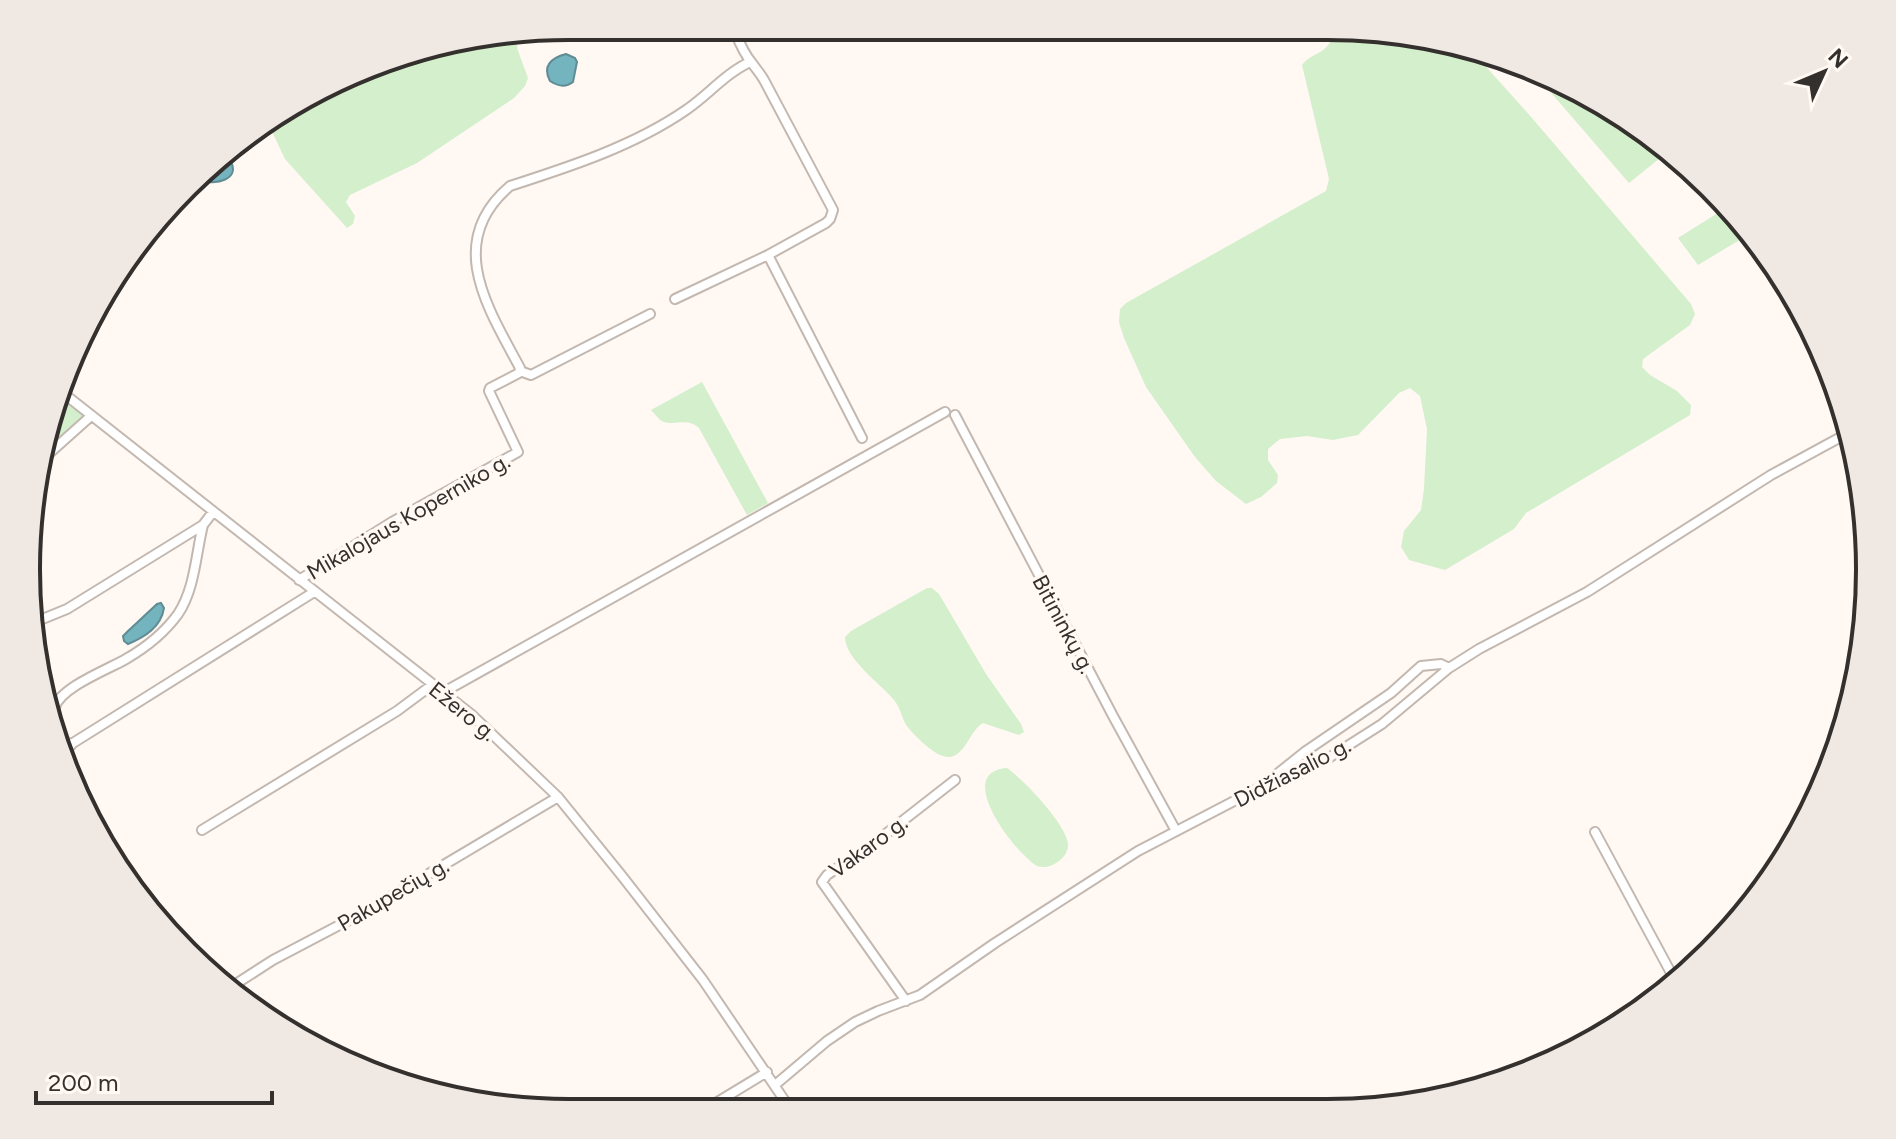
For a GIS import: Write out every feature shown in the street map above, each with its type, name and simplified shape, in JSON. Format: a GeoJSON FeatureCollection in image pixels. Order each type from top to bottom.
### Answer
{"type":"FeatureCollection","features":[{"type":"Feature","properties":{"kind":"street"},"geometry":{"type":"LineString","coordinates":[[675,299],[768,255],[826,223],[833,210],[739,40]]}},
{"type":"Feature","properties":{"kind":"street"},"geometry":{"type":"LineString","coordinates":[[650,314],[531,375],[520,371],[489,311],[480,285],[476,234],[487,210],[510,186],[601,154],[642,135],[685,110],[750,62]]}},
{"type":"Feature","properties":{"kind":"street"},"geometry":{"type":"LineString","coordinates":[[768,255],[862,438]]}},
{"type":"Feature","properties":{"kind":"street","name":"Mikalojaus Koperniko g."},"geometry":{"type":"LineString","coordinates":[[299,580],[392,522],[518,452],[489,391],[520,371]]}},
{"type":"Feature","properties":{"kind":"street","name":"Ežero g."},"geometry":{"type":"LineString","coordinates":[[69,398],[483,725],[558,797],[703,980],[784,1099]]}},
{"type":"Feature","properties":{"kind":"street","name":"Bitininkų g."},"geometry":{"type":"LineString","coordinates":[[442,693],[950,413],[1176,831]]}},
{"type":"Feature","properties":{"kind":"street"},"geometry":{"type":"LineString","coordinates":[[54,449],[91,416]]}},
{"type":"Feature","properties":{"kind":"street","name":"Didžiasalio g."},"geometry":{"type":"LineString","coordinates":[[775,1085],[855,1022],[920,995],[1138,851],[1261,787],[1289,779],[1327,759],[1399,711],[1449,668],[1479,649],[1587,592],[1771,475],[1839,438]]}},
{"type":"Feature","properties":{"kind":"street"},"geometry":{"type":"LineString","coordinates":[[43,619],[67,609],[203,525],[213,512]]}},
{"type":"Feature","properties":{"kind":"street"},"geometry":{"type":"LineString","coordinates":[[57,704],[84,680],[136,652],[177,615],[188,591],[203,525]]}},
{"type":"Feature","properties":{"kind":"street"},"geometry":{"type":"LineString","coordinates":[[70,744],[314,592]]}},
{"type":"Feature","properties":{"kind":"street"},"geometry":{"type":"LineString","coordinates":[[1261,787],[1306,751],[1391,693],[1421,666],[1441,664],[1449,668]]}},
{"type":"Feature","properties":{"kind":"street"},"geometry":{"type":"LineString","coordinates":[[202,830],[397,711],[432,685]]}},
{"type":"Feature","properties":{"kind":"street"},"geometry":{"type":"LineString","coordinates":[[70,746],[73,743]]}},
{"type":"Feature","properties":{"kind":"street","name":"Vakaro g."},"geometry":{"type":"LineString","coordinates":[[906,1001],[822,882],[827,875],[873,844],[955,780]]}},
{"type":"Feature","properties":{"kind":"street","name":"Pakupečių g."},"geometry":{"type":"LineString","coordinates":[[238,983],[273,960],[368,910],[558,797]]}},
{"type":"Feature","properties":{"kind":"street"},"geometry":{"type":"LineString","coordinates":[[1595,832],[1671,972]]}},
{"type":"Feature","properties":{"kind":"street"},"geometry":{"type":"LineString","coordinates":[[722,1099],[767,1072]]}},
{"type":"Feature","properties":{"kind":"green space"},"geometry":{"type":"Polygon","coordinates":[[[1332,40],[1396,45],[1483,64],[1691,304],[1695,314],[1690,325],[1643,359],[1642,367],[1677,391],[1691,405],[1690,415],[1526,513],[1514,529],[1445,570],[1409,560],[1401,547],[1404,531],[1421,510],[1424,489],[1427,429],[1420,396],[1410,388],[1399,393],[1358,435],[1333,440],[1307,436],[1280,439],[1268,449],[1268,460],[1278,475],[1277,483],[1261,497],[1246,504],[1216,481],[1195,457],[1146,387],[1119,322],[1120,309],[1126,303],[1326,191],[1329,179],[1302,65],[1332,40]]]}},
{"type":"Feature","properties":{"kind":"green space"},"geometry":{"type":"Polygon","coordinates":[[[517,43],[528,78],[514,98],[417,163],[350,195],[346,202],[355,216],[353,224],[347,228],[285,159],[272,131],[335,95],[367,80],[432,58],[517,43]]]}},
{"type":"Feature","properties":{"kind":"green space"},"geometry":{"type":"Polygon","coordinates":[[[1548,89],[1621,129],[1660,158],[1629,183],[1548,89]]]}},
{"type":"Feature","properties":{"kind":"green space"},"geometry":{"type":"Polygon","coordinates":[[[1718,213],[1741,239],[1698,265],[1678,238],[1718,213]]]}},
{"type":"Feature","properties":{"kind":"green space"},"geometry":{"type":"Polygon","coordinates":[[[702,382],[768,503],[747,515],[699,428],[689,423],[665,422],[651,410],[702,382]]]}},
{"type":"Feature","properties":{"kind":"green space"},"geometry":{"type":"Polygon","coordinates":[[[67,402],[85,415],[56,441],[67,402]]]}},
{"type":"Feature","properties":{"kind":"green space"},"geometry":{"type":"Polygon","coordinates":[[[927,588],[939,594],[1024,732],[1019,735],[983,723],[956,755],[938,754],[912,732],[894,700],[851,654],[845,637],[851,631],[927,588]]]}},
{"type":"Feature","properties":{"kind":"green space"},"geometry":{"type":"Polygon","coordinates":[[[1007,768],[1043,803],[1066,836],[1068,844],[1065,854],[1053,865],[1037,866],[1028,859],[997,821],[986,793],[986,781],[993,772],[1007,768]]]}},
{"type":"Feature","properties":{"kind":"water"},"geometry":{"type":"Polygon","coordinates":[[[566,54],[577,62],[573,82],[559,85],[550,81],[547,71],[552,60],[566,54]]]}},
{"type":"Feature","properties":{"kind":"water"},"geometry":{"type":"Polygon","coordinates":[[[231,162],[233,167],[230,176],[209,182],[231,162]]]}},
{"type":"Feature","properties":{"kind":"water"},"geometry":{"type":"Polygon","coordinates":[[[161,603],[164,608],[156,626],[128,644],[124,641],[123,636],[161,603]]]}}]}
